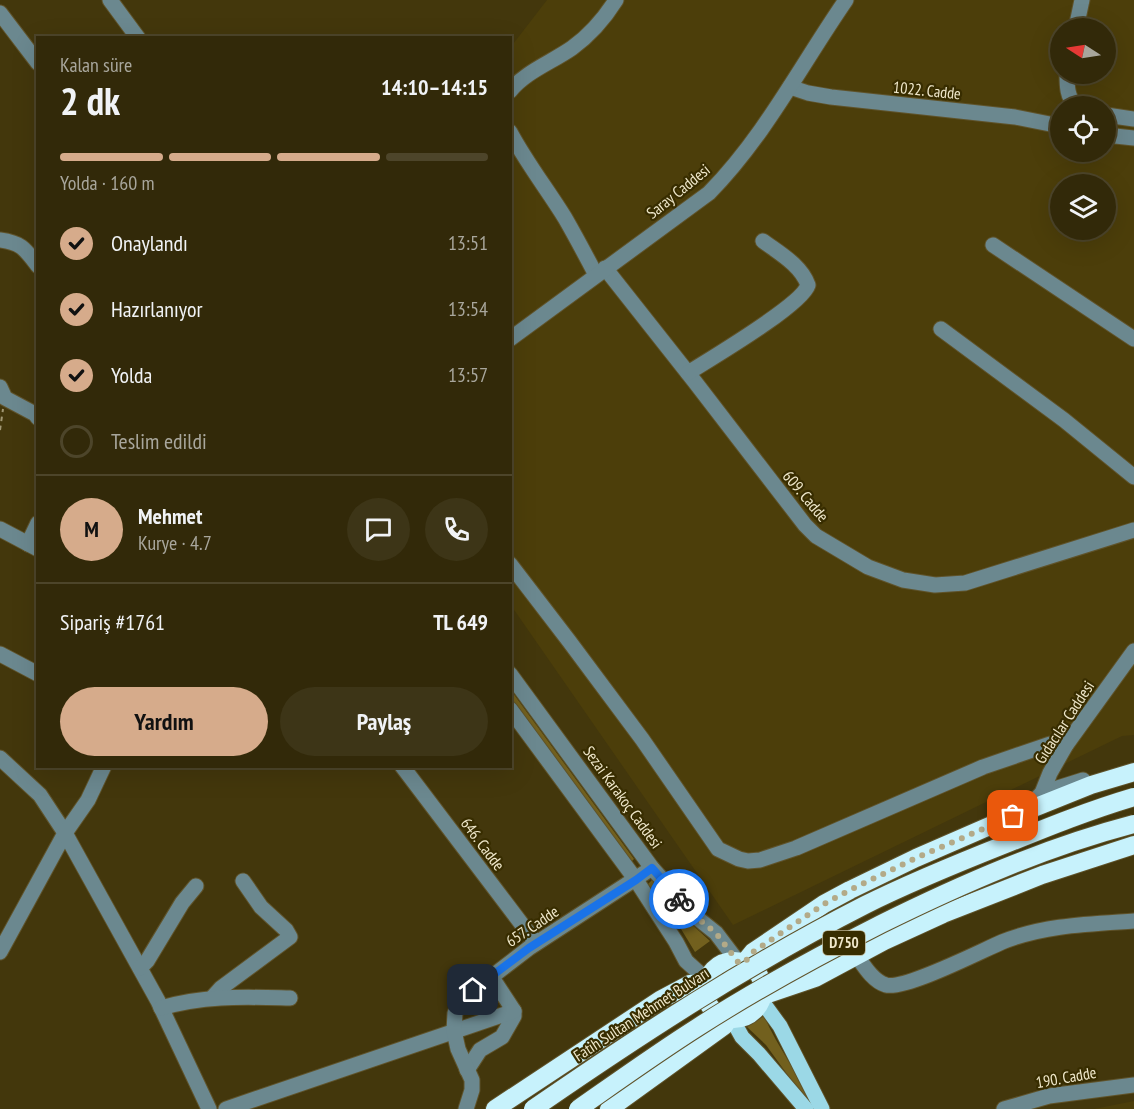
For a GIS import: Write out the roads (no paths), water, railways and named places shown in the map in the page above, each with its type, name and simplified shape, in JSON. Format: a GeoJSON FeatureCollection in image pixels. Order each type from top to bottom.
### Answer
{"type":"FeatureCollection","features":[{"type":"Feature","properties":{"kind":"highway"},"geometry":{"type":"LineString","coordinates":[[741,963],[753,952],[824,904],[850,890],[916,858],[1024,811],[1091,785],[1134,772]]}},
{"type":"Feature","properties":{"kind":"highway","name":"Fatih Sultan Mehmet Bulvarı"},"geometry":{"type":"LineString","coordinates":[[532,1109],[664,1020],[760,963],[855,911],[966,860],[1078,816],[1134,797]]}},
{"type":"Feature","properties":{"kind":"highway","name":"D750"},"geometry":{"type":"LineString","coordinates":[[578,1109],[697,1027],[845,942],[961,886],[1068,844],[1134,824]]}},
{"type":"Feature","properties":{"kind":"highway"},"geometry":{"type":"LineString","coordinates":[[761,998],[815,978],[943,914],[1042,875],[1134,845]]}},
{"type":"Feature","properties":{"kind":"highway"},"geometry":{"type":"LineString","coordinates":[[726,962],[741,963],[758,974],[763,991],[761,998],[750,1014],[741,1018],[723,1017],[709,1006],[706,998],[706,981],[718,966],[726,962]]}},
{"type":"Feature","properties":{"kind":"highway"},"geometry":{"type":"LineString","coordinates":[[495,1109],[660,1000],[690,984],[706,981]]}},
{"type":"Feature","properties":{"kind":"highway"},"geometry":{"type":"LineString","coordinates":[[609,1109],[731,1019]]}},
{"type":"Feature","properties":{"kind":"main road"},"geometry":{"type":"LineString","coordinates":[[761,998],[780,1026],[822,1109]]}},
{"type":"Feature","properties":{"kind":"main road"},"geometry":{"type":"LineString","coordinates":[[731,1019],[742,1038],[759,1054],[806,1109]]}},
{"type":"Feature","properties":{"kind":"street"},"geometry":{"type":"LineString","coordinates":[[110,0],[137,36]]}},
{"type":"Feature","properties":{"kind":"street"},"geometry":{"type":"LineString","coordinates":[[512,89],[520,81],[572,48],[589,34],[605,17],[616,0]]}},
{"type":"Feature","properties":{"kind":"street","name":"Saray Caddesi"},"geometry":{"type":"LineString","coordinates":[[512,338],[709,193],[746,150],[846,0]]}},
{"type":"Feature","properties":{"kind":"street"},"geometry":{"type":"LineString","coordinates":[[1078,18],[1082,0]]}},
{"type":"Feature","properties":{"kind":"street"},"geometry":{"type":"LineString","coordinates":[[0,13],[36,60]]}},
{"type":"Feature","properties":{"kind":"street","name":"1022. Cadde"},"geometry":{"type":"LineString","coordinates":[[790,87],[831,98],[1015,117],[1050,124]]}},
{"type":"Feature","properties":{"kind":"street"},"geometry":{"type":"LineString","coordinates":[[1116,116],[1134,119]]}},
{"type":"Feature","properties":{"kind":"street","name":"609. Cadde"},"geometry":{"type":"LineString","coordinates":[[512,136],[580,245],[601,272],[688,373],[810,530],[840,552],[868,567],[903,580],[935,585],[964,583],[1134,530]]}},
{"type":"Feature","properties":{"kind":"street"},"geometry":{"type":"LineString","coordinates":[[1116,136],[1134,138]]}},
{"type":"Feature","properties":{"kind":"street"},"geometry":{"type":"LineString","coordinates":[[0,240],[17,243],[36,264]]}},
{"type":"Feature","properties":{"kind":"street"},"geometry":{"type":"LineString","coordinates":[[688,373],[776,315],[806,291],[808,285],[801,272],[763,241]]}},
{"type":"Feature","properties":{"kind":"street"},"geometry":{"type":"LineString","coordinates":[[993,246],[1134,339]]}},
{"type":"Feature","properties":{"kind":"street"},"geometry":{"type":"LineString","coordinates":[[941,329],[1064,420],[1134,477]]}},
{"type":"Feature","properties":{"kind":"street"},"geometry":{"type":"LineString","coordinates":[[2,392],[36,415]]}},
{"type":"Feature","properties":{"kind":"street"},"geometry":{"type":"LineString","coordinates":[[0,529],[33,547]]}},
{"type":"Feature","properties":{"kind":"street"},"geometry":{"type":"LineString","coordinates":[[512,567],[642,739],[718,849],[739,859],[760,860],[796,848],[983,767],[1050,744],[1066,745]]}},
{"type":"Feature","properties":{"kind":"street","name":"Gıdacılar Caddesi"},"geometry":{"type":"LineString","coordinates":[[1024,811],[1042,793],[1050,772],[1066,745],[1134,651]]}},
{"type":"Feature","properties":{"kind":"street"},"geometry":{"type":"LineString","coordinates":[[0,654],[36,673]]}},
{"type":"Feature","properties":{"kind":"street","name":"Sezai Karakoç Caddesi"},"geometry":{"type":"LineString","coordinates":[[512,677],[652,868],[696,917],[716,933],[741,963]]}},
{"type":"Feature","properties":{"kind":"street"},"geometry":{"type":"LineString","coordinates":[[512,712],[636,880],[686,961],[706,981]]}},
{"type":"Feature","properties":{"kind":"street"},"geometry":{"type":"LineString","coordinates":[[0,758],[40,795],[66,833],[161,1008],[209,1109]]}},
{"type":"Feature","properties":{"kind":"street"},"geometry":{"type":"LineString","coordinates":[[1042,793],[1134,763]]}},
{"type":"Feature","properties":{"kind":"street"},"geometry":{"type":"LineString","coordinates":[[0,952],[66,833],[88,800],[103,768]]}},
{"type":"Feature","properties":{"kind":"street","name":"646. Cadde"},"geometry":{"type":"LineString","coordinates":[[404,768],[536,944]]}},
{"type":"Feature","properties":{"kind":"street","name":"657. Cadde"},"geometry":{"type":"LineString","coordinates":[[454,1031],[455,1013],[473,990],[536,944],[652,868]]}},
{"type":"Feature","properties":{"kind":"street"},"geometry":{"type":"LineString","coordinates":[[212,998],[221,988],[290,937],[286,930],[261,907],[243,881]]}},
{"type":"Feature","properties":{"kind":"street"},"geometry":{"type":"LineString","coordinates":[[140,968],[147,961],[182,903],[196,886]]}},
{"type":"Feature","properties":{"kind":"street"},"geometry":{"type":"LineString","coordinates":[[856,956],[877,980],[886,985],[896,985],[967,959],[1002,942],[1028,933],[1063,927],[1134,921]]}},
{"type":"Feature","properties":{"kind":"street"},"geometry":{"type":"LineString","coordinates":[[467,1070],[480,1050],[502,1037],[514,1016],[514,1011],[491,976]]}},
{"type":"Feature","properties":{"kind":"street"},"geometry":{"type":"LineString","coordinates":[[161,1008],[212,998],[290,998]]}},
{"type":"Feature","properties":{"kind":"street"},"geometry":{"type":"LineString","coordinates":[[226,1109],[514,1011]]}},
{"type":"Feature","properties":{"kind":"street"},"geometry":{"type":"LineString","coordinates":[[454,1031],[458,1049],[472,1080],[472,1090],[466,1109]]}},
{"type":"Feature","properties":{"kind":"street","name":"190. Cadde"},"geometry":{"type":"LineString","coordinates":[[1004,1109],[1049,1096],[1134,1085]]}}]}
